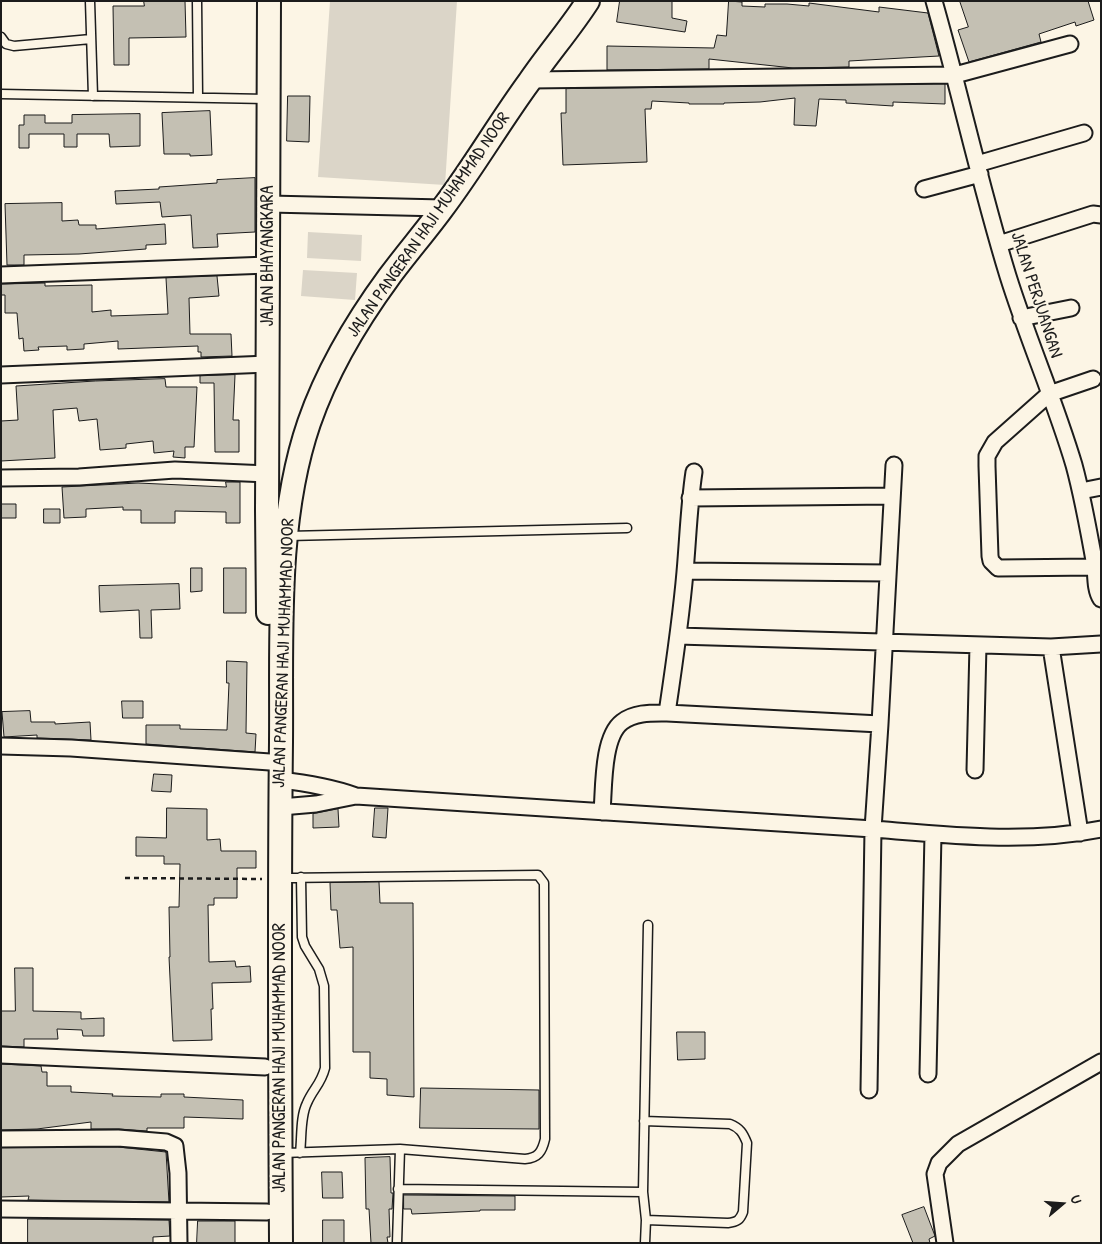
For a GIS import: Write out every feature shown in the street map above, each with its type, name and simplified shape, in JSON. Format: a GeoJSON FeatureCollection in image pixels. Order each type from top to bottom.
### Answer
{"type":"FeatureCollection","features":[{"type":"Feature","properties":{"kind":"main road","name":"JALAN BHAYANGKARA"},"geometry":{"type":"LineString","coordinates":[[267,510],[269,1]]}},
{"type":"Feature","properties":{"kind":"main road","name":"JALAN PANGERAN HAJI MUHAMMAD NOOR"},"geometry":{"type":"LineString","coordinates":[[267,1243],[265,1067],[268,980],[279,884],[281,807],[275,771],[288,508],[297,464],[309,422],[344,348],[366,310],[443,208],[530,80],[573,26],[588,1]]}},
{"type":"Feature","properties":{"kind":"main road","name":"JALAN PANGERAN HAJI MUHAMMAD NOOR"},"geometry":{"type":"LineString","coordinates":[[267,510],[290,1153],[281,1243]]}},
{"type":"Feature","properties":{"kind":"street","name":"JALAN PERJUANGAN"},"geometry":{"type":"LineString","coordinates":[[934,1],[955,75],[978,169],[1021,318],[1064,434],[1081,491],[1098,594],[1101,598]]}},
{"type":"Feature","properties":{"kind":"street"},"geometry":{"type":"LineString","coordinates":[[530,80],[955,75],[1070,44]]}},
{"type":"Feature","properties":{"kind":"street"},"geometry":{"type":"LineString","coordinates":[[924,189],[1084,133]]}},
{"type":"Feature","properties":{"kind":"street"},"geometry":{"type":"LineString","coordinates":[[269,204],[443,208]]}},
{"type":"Feature","properties":{"kind":"street"},"geometry":{"type":"LineString","coordinates":[[999,244],[1093,214],[1101,215]]}},
{"type":"Feature","properties":{"kind":"street"},"geometry":{"type":"LineString","coordinates":[[1,275],[268,265]]}},
{"type":"Feature","properties":{"kind":"street"},"geometry":{"type":"LineString","coordinates":[[1021,318],[1071,308]]}},
{"type":"Feature","properties":{"kind":"street"},"geometry":{"type":"LineString","coordinates":[[1,375],[268,364]]}},
{"type":"Feature","properties":{"kind":"street"},"geometry":{"type":"LineString","coordinates":[[1093,379],[1050,394],[995,442],[987,456],[991,561],[998,568],[1095,567]]}},
{"type":"Feature","properties":{"kind":"street"},"geometry":{"type":"LineString","coordinates":[[869,1090],[873,828],[894,465]]}},
{"type":"Feature","properties":{"kind":"street"},"geometry":{"type":"LineString","coordinates":[[1,478],[79,477],[175,470],[268,474]]}},
{"type":"Feature","properties":{"kind":"street"},"geometry":{"type":"LineString","coordinates":[[668,713],[685,572],[690,498],[694,472]]}},
{"type":"Feature","properties":{"kind":"street"},"geometry":{"type":"LineString","coordinates":[[1081,491],[1101,488]]}},
{"type":"Feature","properties":{"kind":"street"},"geometry":{"type":"LineString","coordinates":[[690,498],[892,496]]}},
{"type":"Feature","properties":{"kind":"street"},"geometry":{"type":"LineString","coordinates":[[685,572],[888,573]]}},
{"type":"Feature","properties":{"kind":"street"},"geometry":{"type":"LineString","coordinates":[[678,636],[978,645],[1051,646],[1101,644]]}},
{"type":"Feature","properties":{"kind":"street"},"geometry":{"type":"LineString","coordinates":[[975,770],[978,645]]}},
{"type":"Feature","properties":{"kind":"street"},"geometry":{"type":"LineString","coordinates":[[1051,646],[1080,833]]}},
{"type":"Feature","properties":{"kind":"street"},"geometry":{"type":"LineString","coordinates":[[602,812],[607,760],[614,730],[622,722],[634,716],[648,713],[668,713],[880,724]]}},
{"type":"Feature","properties":{"kind":"street"},"geometry":{"type":"LineString","coordinates":[[1,746],[71,748],[275,771],[356,796]]}},
{"type":"Feature","properties":{"kind":"street"},"geometry":{"type":"LineString","coordinates":[[281,807],[316,804],[356,796],[873,828],[933,834],[1046,837],[1101,829]]}},
{"type":"Feature","properties":{"kind":"street"},"geometry":{"type":"LineString","coordinates":[[928,1074],[933,834]]}},
{"type":"Feature","properties":{"kind":"street"},"geometry":{"type":"LineString","coordinates":[[1,1055],[265,1067]]}},
{"type":"Feature","properties":{"kind":"street"},"geometry":{"type":"LineString","coordinates":[[945,1243],[935,1174],[939,1163],[958,1144],[1101,1062]]}},
{"type":"Feature","properties":{"kind":"street"},"geometry":{"type":"LineString","coordinates":[[1,1139],[118,1138],[166,1142],[175,1146],[178,1173],[177,1212],[179,1243]]}},
{"type":"Feature","properties":{"kind":"street"},"geometry":{"type":"LineString","coordinates":[[1,1209],[267,1212]]}},
{"type":"Feature","properties":{"kind":"lane"},"geometry":{"type":"LineString","coordinates":[[90,1],[93,96]]}},
{"type":"Feature","properties":{"kind":"lane"},"geometry":{"type":"LineString","coordinates":[[197,1],[198,98]]}},
{"type":"Feature","properties":{"kind":"lane"},"geometry":{"type":"LineString","coordinates":[[1,37],[6,44],[14,46],[91,39]]}},
{"type":"Feature","properties":{"kind":"lane"},"geometry":{"type":"LineString","coordinates":[[1,94],[269,99]]}},
{"type":"Feature","properties":{"kind":"lane"},"geometry":{"type":"LineString","coordinates":[[286,536],[627,528]]}},
{"type":"Feature","properties":{"kind":"lane"},"geometry":{"type":"LineString","coordinates":[[532,874],[542,878],[544,883],[545,1139],[543,1149],[532,1158],[525,1159],[400,1149],[290,1153],[311,1094],[322,1080],[325,1068],[324,986],[319,969],[305,946],[279,884],[532,874]]}},
{"type":"Feature","properties":{"kind":"lane"},"geometry":{"type":"LineString","coordinates":[[645,1243],[646,1220],[643,1192],[648,926]]}},
{"type":"Feature","properties":{"kind":"lane"},"geometry":{"type":"LineString","coordinates":[[644,1121],[730,1124],[738,1127],[744,1134],[747,1143],[741,1219],[728,1223],[646,1220]]}},
{"type":"Feature","properties":{"kind":"lane"},"geometry":{"type":"LineString","coordinates":[[397,1243],[400,1149]]}},
{"type":"Feature","properties":{"kind":"lane"},"geometry":{"type":"LineString","coordinates":[[398,1189],[643,1192]]}},
{"type":"Feature","properties":{"kind":"path"},"geometry":{"type":"LineString","coordinates":[[125,878],[279,884]]}},
{"type":"Feature","properties":{"kind":"shaded area"},"geometry":{"type":"Polygon","coordinates":[[[330,1],[457,1],[445,185],[318,177],[330,1]]]}},
{"type":"Feature","properties":{"kind":"shaded area"},"geometry":{"type":"Polygon","coordinates":[[[308,232],[362,235],[361,261],[307,258],[308,232]]]}},
{"type":"Feature","properties":{"kind":"shaded area"},"geometry":{"type":"Polygon","coordinates":[[[303,270],[357,273],[355,300],[301,296],[303,270]]]}},
{"type":"Feature","properties":{"kind":"building"},"geometry":{"type":"Polygon","coordinates":[[[144,1],[185,1],[186,37],[129,38],[129,65],[114,65],[113,6],[144,6],[144,1]]]}},
{"type":"Feature","properties":{"kind":"building"},"geometry":{"type":"Polygon","coordinates":[[[620,1],[672,1],[672,18],[687,21],[685,32],[617,22],[620,1]]]}},
{"type":"Feature","properties":{"kind":"building"},"geometry":{"type":"Polygon","coordinates":[[[729,1],[742,2],[742,6],[765,7],[765,4],[787,4],[809,6],[809,3],[879,12],[879,7],[928,13],[939,56],[849,61],[849,67],[793,68],[709,59],[709,69],[607,70],[607,46],[714,48],[717,35],[726,36],[729,1]]]}},
{"type":"Feature","properties":{"kind":"building"},"geometry":{"type":"Polygon","coordinates":[[[960,1],[1088,1],[1094,20],[1076,26],[1075,22],[1039,34],[1041,42],[969,62],[958,30],[968,27],[960,1]]]}},
{"type":"Feature","properties":{"kind":"building"},"geometry":{"type":"Polygon","coordinates":[[[945,84],[945,104],[893,102],[893,106],[846,103],[846,100],[819,99],[816,126],[794,125],[795,98],[724,104],[652,101],[651,109],[645,109],[647,162],[563,165],[561,113],[566,113],[566,89],[945,84]]]}},
{"type":"Feature","properties":{"kind":"building"},"geometry":{"type":"Polygon","coordinates":[[[288,96],[310,96],[309,142],[287,141],[288,96]]]}},
{"type":"Feature","properties":{"kind":"building"},"geometry":{"type":"Polygon","coordinates":[[[210,111],[212,155],[164,154],[162,113],[210,111]]]}},
{"type":"Feature","properties":{"kind":"building"},"geometry":{"type":"Polygon","coordinates":[[[140,114],[140,146],[110,147],[109,134],[77,134],[77,147],[64,147],[64,134],[29,134],[29,148],[19,148],[19,125],[24,125],[24,115],[45,115],[45,123],[72,123],[72,115],[140,114]]]}},
{"type":"Feature","properties":{"kind":"building"},"geometry":{"type":"Polygon","coordinates":[[[255,178],[255,232],[217,234],[218,247],[193,248],[191,215],[162,217],[160,202],[116,204],[115,191],[159,189],[159,187],[217,183],[217,180],[255,178]]]}},
{"type":"Feature","properties":{"kind":"building"},"geometry":{"type":"Polygon","coordinates":[[[62,203],[62,221],[78,220],[79,225],[96,225],[96,229],[165,224],[166,244],[146,245],[146,249],[79,254],[24,255],[24,265],[7,265],[5,204],[62,203]]]}},
{"type":"Feature","properties":{"kind":"building"},"geometry":{"type":"Polygon","coordinates":[[[217,276],[219,296],[189,298],[190,334],[231,334],[232,356],[201,357],[201,352],[198,352],[198,346],[118,349],[118,341],[84,344],[84,349],[67,350],[67,346],[38,347],[39,350],[24,351],[23,338],[19,339],[17,313],[5,313],[5,295],[1,295],[1,284],[45,283],[45,286],[92,285],[92,312],[111,310],[111,316],[168,314],[166,278],[217,276]]]}},
{"type":"Feature","properties":{"kind":"building"},"geometry":{"type":"Polygon","coordinates":[[[235,375],[233,420],[239,420],[239,452],[215,452],[214,383],[200,383],[200,376],[235,375]]]}},
{"type":"Feature","properties":{"kind":"building"},"geometry":{"type":"Polygon","coordinates":[[[165,379],[166,387],[197,387],[194,447],[185,447],[185,458],[173,457],[174,451],[154,453],[153,441],[126,444],[126,448],[100,450],[97,419],[79,421],[77,408],[53,410],[55,458],[1,461],[1,421],[18,420],[16,386],[165,379]]]}},
{"type":"Feature","properties":{"kind":"building"},"geometry":{"type":"Polygon","coordinates":[[[226,482],[240,482],[240,523],[226,523],[226,512],[175,511],[175,523],[141,523],[141,510],[123,510],[123,507],[86,509],[86,517],[64,518],[62,487],[138,483],[226,487],[226,482]]]}},
{"type":"Feature","properties":{"kind":"building"},"geometry":{"type":"Polygon","coordinates":[[[1,504],[16,504],[16,518],[1,518],[1,504]]]}},
{"type":"Feature","properties":{"kind":"building"},"geometry":{"type":"Polygon","coordinates":[[[44,509],[60,509],[60,523],[44,523],[44,509]]]}},
{"type":"Feature","properties":{"kind":"building"},"geometry":{"type":"Polygon","coordinates":[[[191,568],[202,568],[202,591],[191,592],[191,568]]]}},
{"type":"Feature","properties":{"kind":"building"},"geometry":{"type":"Polygon","coordinates":[[[224,568],[246,568],[246,613],[224,613],[224,568]]]}},
{"type":"Feature","properties":{"kind":"building"},"geometry":{"type":"Polygon","coordinates":[[[179,584],[180,609],[151,610],[152,638],[140,638],[139,610],[100,612],[99,586],[179,584]]]}},
{"type":"Feature","properties":{"kind":"building"},"geometry":{"type":"Polygon","coordinates":[[[227,661],[247,662],[246,733],[256,734],[255,752],[146,744],[146,725],[180,725],[180,729],[227,730],[229,683],[227,683],[227,661]]]}},
{"type":"Feature","properties":{"kind":"building"},"geometry":{"type":"Polygon","coordinates":[[[122,701],[143,701],[143,718],[123,718],[122,701]]]}},
{"type":"Feature","properties":{"kind":"building"},"geometry":{"type":"Polygon","coordinates":[[[30,711],[31,722],[55,722],[55,724],[90,722],[91,740],[37,738],[37,735],[4,737],[2,712],[30,711]]]}},
{"type":"Feature","properties":{"kind":"building"},"geometry":{"type":"Polygon","coordinates":[[[154,774],[172,775],[171,792],[152,791],[154,774]]]}},
{"type":"Feature","properties":{"kind":"building"},"geometry":{"type":"Polygon","coordinates":[[[167,808],[207,809],[207,840],[220,839],[221,851],[256,851],[256,868],[237,868],[237,898],[214,898],[214,905],[208,905],[209,962],[235,961],[236,967],[250,966],[251,982],[212,983],[212,1040],[173,1041],[169,907],[179,907],[180,864],[164,864],[164,856],[136,856],[136,837],[166,838],[167,808]]]}},
{"type":"Feature","properties":{"kind":"building"},"geometry":{"type":"Polygon","coordinates":[[[375,808],[388,808],[386,838],[373,837],[375,808]]]}},
{"type":"Feature","properties":{"kind":"building"},"geometry":{"type":"Polygon","coordinates":[[[338,809],[339,827],[313,828],[313,814],[338,809]]]}},
{"type":"Feature","properties":{"kind":"building"},"geometry":{"type":"Polygon","coordinates":[[[379,882],[380,903],[413,903],[414,1097],[387,1095],[387,1079],[370,1078],[370,1052],[353,1052],[353,947],[340,948],[337,910],[331,910],[330,883],[379,882]]]}},
{"type":"Feature","properties":{"kind":"building"},"geometry":{"type":"Polygon","coordinates":[[[15,968],[33,968],[33,1011],[81,1012],[81,1019],[104,1018],[104,1036],[83,1036],[82,1030],[57,1029],[58,1039],[24,1039],[24,1047],[1,1046],[1,1011],[15,1011],[15,968]]]}},
{"type":"Feature","properties":{"kind":"building"},"geometry":{"type":"Polygon","coordinates":[[[677,1032],[705,1032],[705,1059],[678,1060],[677,1032]]]}},
{"type":"Feature","properties":{"kind":"building"},"geometry":{"type":"Polygon","coordinates":[[[1,1064],[41,1066],[42,1072],[47,1072],[47,1086],[71,1086],[71,1092],[113,1094],[112,1096],[161,1097],[161,1094],[184,1094],[184,1097],[243,1100],[243,1119],[184,1117],[184,1128],[147,1128],[147,1131],[91,1129],[91,1122],[37,1129],[1,1130],[1,1064]]]}},
{"type":"Feature","properties":{"kind":"building"},"geometry":{"type":"Polygon","coordinates":[[[421,1088],[539,1090],[539,1129],[420,1128],[421,1088]]]}},
{"type":"Feature","properties":{"kind":"building"},"geometry":{"type":"Polygon","coordinates":[[[118,1147],[166,1152],[169,1202],[28,1200],[29,1196],[1,1197],[1,1148],[118,1147]]]}},
{"type":"Feature","properties":{"kind":"building"},"geometry":{"type":"Polygon","coordinates":[[[390,1157],[391,1193],[393,1193],[392,1209],[389,1209],[390,1237],[387,1237],[388,1243],[371,1243],[369,1209],[366,1209],[365,1158],[390,1157]]]}},
{"type":"Feature","properties":{"kind":"building"},"geometry":{"type":"Polygon","coordinates":[[[322,1172],[342,1172],[343,1198],[323,1198],[322,1172]]]}},
{"type":"Feature","properties":{"kind":"building"},"geometry":{"type":"Polygon","coordinates":[[[404,1195],[515,1196],[515,1210],[412,1214],[411,1209],[404,1209],[404,1195]]]}},
{"type":"Feature","properties":{"kind":"building"},"geometry":{"type":"Polygon","coordinates":[[[924,1207],[935,1236],[929,1239],[930,1243],[913,1243],[902,1215],[924,1207]]]}},
{"type":"Feature","properties":{"kind":"building"},"geometry":{"type":"Polygon","coordinates":[[[28,1219],[169,1220],[170,1236],[153,1237],[153,1243],[28,1243],[28,1219]]]}},
{"type":"Feature","properties":{"kind":"building"},"geometry":{"type":"Polygon","coordinates":[[[323,1220],[344,1220],[344,1243],[323,1243],[323,1220]]]}},
{"type":"Feature","properties":{"kind":"building"},"geometry":{"type":"Polygon","coordinates":[[[198,1221],[235,1221],[235,1243],[197,1243],[198,1221]]]}}]}
